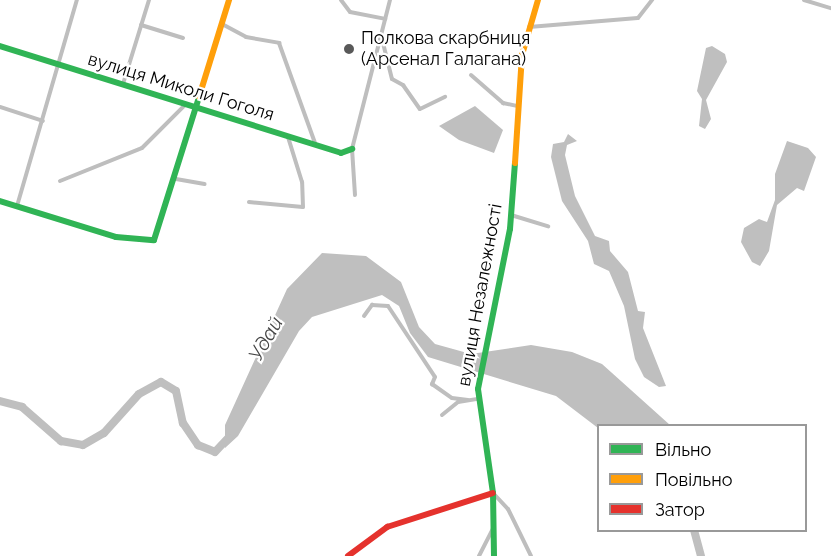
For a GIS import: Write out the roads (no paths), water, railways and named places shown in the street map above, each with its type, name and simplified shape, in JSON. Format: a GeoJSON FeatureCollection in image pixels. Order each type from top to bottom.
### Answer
{"type":"FeatureCollection","features":[{"type":"Feature","properties":{"kind":"street"},"geometry":{"type":"LineString","coordinates":[[17,206],[77,0]]}},
{"type":"Feature","properties":{"kind":"street"},"geometry":{"type":"LineString","coordinates":[[123,84],[148,0]]}},
{"type":"Feature","properties":{"kind":"street"},"geometry":{"type":"LineString","coordinates":[[0,201],[116,237],[151,242],[177,179],[229,0]]}},
{"type":"Feature","properties":{"kind":"street"},"geometry":{"type":"LineString","coordinates":[[341,0],[350,12],[385,19]]}},
{"type":"Feature","properties":{"kind":"street"},"geometry":{"type":"LineString","coordinates":[[355,195],[352,149],[383,43],[385,19],[390,0]]}},
{"type":"Feature","properties":{"kind":"street","name":"вулиця Незалежності"},"geometry":{"type":"LineString","coordinates":[[479,556],[493,528],[493,493],[478,388],[511,215],[517,106],[528,27],[538,0]]}},
{"type":"Feature","properties":{"kind":"street"},"geometry":{"type":"LineString","coordinates":[[528,27],[638,18],[652,0]]}},
{"type":"Feature","properties":{"kind":"street"},"geometry":{"type":"LineString","coordinates":[[804,0],[831,8]]}},
{"type":"Feature","properties":{"kind":"street"},"geometry":{"type":"LineString","coordinates":[[222,24],[246,36],[279,44],[315,143]]}},
{"type":"Feature","properties":{"kind":"street"},"geometry":{"type":"LineString","coordinates":[[141,25],[183,38]]}},
{"type":"Feature","properties":{"kind":"street"},"geometry":{"type":"LineString","coordinates":[[383,43],[392,79],[403,85],[420,109],[445,97]]}},
{"type":"Feature","properties":{"kind":"street","name":"вулиця Миколи Гоголя"},"geometry":{"type":"LineString","coordinates":[[0,46],[341,153],[352,149]]}},
{"type":"Feature","properties":{"kind":"street"},"geometry":{"type":"LineString","coordinates":[[471,75],[503,103],[517,106]]}},
{"type":"Feature","properties":{"kind":"street"},"geometry":{"type":"LineString","coordinates":[[60,181],[142,148],[186,104]]}},
{"type":"Feature","properties":{"kind":"street"},"geometry":{"type":"LineString","coordinates":[[0,107],[43,121]]}},
{"type":"Feature","properties":{"kind":"street"},"geometry":{"type":"LineString","coordinates":[[249,201],[303,207],[302,183],[288,136]]}},
{"type":"Feature","properties":{"kind":"street"},"geometry":{"type":"LineString","coordinates":[[177,179],[205,184]]}},
{"type":"Feature","properties":{"kind":"street"},"geometry":{"type":"LineString","coordinates":[[511,215],[548,226]]}},
{"type":"Feature","properties":{"kind":"street"},"geometry":{"type":"LineString","coordinates":[[364,316],[372,305],[388,306],[435,377],[432,384],[452,398],[478,399]]}},
{"type":"Feature","properties":{"kind":"street"},"geometry":{"type":"LineString","coordinates":[[442,415],[468,400]]}},
{"type":"Feature","properties":{"kind":"street"},"geometry":{"type":"LineString","coordinates":[[348,556],[387,527],[493,493],[508,509],[531,556]]}},
{"type":"Feature","properties":{"kind":"street"},"geometry":{"type":"LineString","coordinates":[[493,528],[494,556]]}},
{"type":"Feature","properties":{"kind":"water"},"geometry":{"type":"Polygon","coordinates":[[[712,46],[725,54],[727,62],[706,100],[711,119],[705,129],[699,126],[702,99],[697,91],[706,48],[712,46]]]}},
{"type":"Feature","properties":{"kind":"water"},"geometry":{"type":"Polygon","coordinates":[[[475,106],[503,130],[494,153],[459,140],[439,126],[475,106]]]}},
{"type":"Feature","properties":{"kind":"water"},"geometry":{"type":"Polygon","coordinates":[[[568,134],[577,141],[567,145],[565,155],[575,196],[595,236],[609,241],[610,251],[628,272],[638,311],[645,312],[643,328],[666,386],[659,387],[644,377],[635,359],[624,306],[609,271],[594,264],[588,241],[562,201],[551,157],[553,144],[564,142],[568,134]]]}},
{"type":"Feature","properties":{"kind":"water"},"geometry":{"type":"Polygon","coordinates":[[[787,141],[808,148],[816,157],[804,191],[797,188],[777,205],[769,251],[760,266],[752,262],[741,242],[744,228],[759,219],[767,222],[775,200],[775,174],[787,141]]]}},
{"type":"Feature","properties":{"kind":"water"},"geometry":{"type":"Polygon","coordinates":[[[322,253],[366,256],[401,282],[419,327],[435,344],[471,354],[531,345],[572,352],[602,364],[669,424],[597,424],[597,427],[556,396],[428,357],[410,333],[399,306],[382,295],[312,317],[299,331],[238,436],[225,448],[225,425],[287,289],[322,253]]]}},
{"type":"Feature","properties":{"kind":"waterway","name":"Удай"},"geometry":{"type":"LineString","coordinates":[[0,401],[22,407],[61,441],[83,445],[104,433],[139,394],[161,382],[176,391],[183,423],[198,445],[215,452],[228,438]]}},
{"type":"Feature","properties":{"kind":"waterway","name":"Удай"},"geometry":{"type":"LineString","coordinates":[[695,532],[701,556]]}},
{"type":"Feature","properties":{"kind":"place","name":"Полкова скарбниця (Арсенал Галагана)"},"geometry":{"type":"Point","coordinates":[349,49]}}]}
